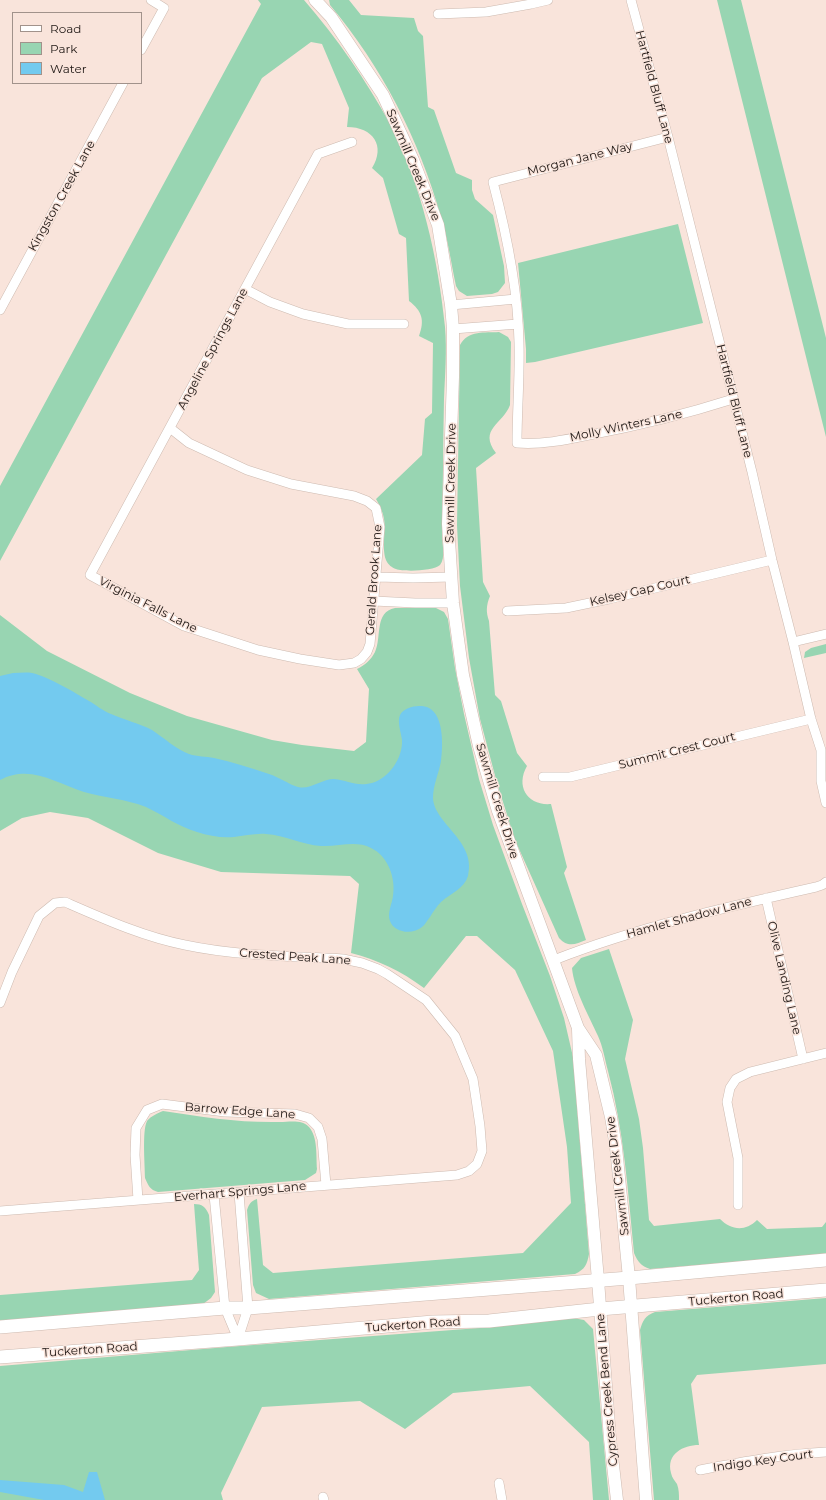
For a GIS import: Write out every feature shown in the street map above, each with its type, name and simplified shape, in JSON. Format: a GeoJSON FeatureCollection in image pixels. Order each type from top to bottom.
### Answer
{"type":"FeatureCollection","features":[{"type":"Feature","properties":{"kind":"main road"},"geometry":{"type":"LineString","coordinates":[[0,1327],[225,1308],[248,1308],[629,1278],[826,1260]]}},
{"type":"Feature","properties":{"kind":"main road","name":"Tuckerton Road"},"geometry":{"type":"LineString","coordinates":[[0,1357],[238,1339],[433,1322],[489,1321],[600,1309],[826,1290]]}},
{"type":"Feature","properties":{"kind":"street"},"geometry":{"type":"LineString","coordinates":[[142,48],[164,8],[151,0]]}},
{"type":"Feature","properties":{"kind":"street","name":"Sawmill Creek Drive"},"geometry":{"type":"LineString","coordinates":[[315,0],[330,17],[383,95],[413,160],[438,225],[450,305],[452,329],[453,377],[448,524],[453,603],[463,675],[479,746],[498,812],[578,1028],[596,1055],[611,1117],[622,1192],[630,1307]]}},
{"type":"Feature","properties":{"kind":"street"},"geometry":{"type":"LineString","coordinates":[[438,14],[486,12],[548,0]]}},
{"type":"Feature","properties":{"kind":"street","name":"Hartfield Bluff Lane"},"geometry":{"type":"LineString","coordinates":[[631,0],[668,137],[820,750],[822,780],[826,803]]}},
{"type":"Feature","properties":{"kind":"street","name":"Kingston Creek Lane"},"geometry":{"type":"LineString","coordinates":[[0,310],[122,84]]}},
{"type":"Feature","properties":{"kind":"street","name":"Morgan Jane Way"},"geometry":{"type":"LineString","coordinates":[[516,299],[513,270],[493,182],[668,137]]}},
{"type":"Feature","properties":{"kind":"street","name":"Angeline Springs Lane"},"geometry":{"type":"LineString","coordinates":[[90,575],[318,154],[352,142]]}},
{"type":"Feature","properties":{"kind":"street"},"geometry":{"type":"LineString","coordinates":[[245,289],[270,302],[303,314],[348,324],[404,324]]}},
{"type":"Feature","properties":{"kind":"street"},"geometry":{"type":"LineString","coordinates":[[450,305],[516,299],[518,324],[452,329]]}},
{"type":"Feature","properties":{"kind":"street","name":"Molly Winters Lane"},"geometry":{"type":"LineString","coordinates":[[518,324],[517,443],[547,443],[622,429],[684,414],[733,399]]}},
{"type":"Feature","properties":{"kind":"street","name":"Gerald Brook Lane"},"geometry":{"type":"LineString","coordinates":[[170,428],[188,444],[247,470],[291,484],[354,496],[367,501],[376,508],[380,527],[370,644],[367,652]]}},
{"type":"Feature","properties":{"kind":"street","name":"Kelsey Gap Court"},"geometry":{"type":"LineString","coordinates":[[507,611],[566,608],[772,560]]}},
{"type":"Feature","properties":{"kind":"street","name":"Virginia Falls Lane"},"geometry":{"type":"LineString","coordinates":[[90,575],[184,626],[258,650],[300,659],[339,665],[354,663],[361,659],[367,652]]}},
{"type":"Feature","properties":{"kind":"street"},"geometry":{"type":"LineString","coordinates":[[376,577],[451,577]]}},
{"type":"Feature","properties":{"kind":"street"},"geometry":{"type":"LineString","coordinates":[[374,601],[453,603]]}},
{"type":"Feature","properties":{"kind":"street"},"geometry":{"type":"LineString","coordinates":[[793,642],[826,634]]}},
{"type":"Feature","properties":{"kind":"street","name":"Summit Crest Court"},"geometry":{"type":"LineString","coordinates":[[543,777],[570,777],[811,718]]}},
{"type":"Feature","properties":{"kind":"street","name":"Hamlet Shadow Lane"},"geometry":{"type":"LineString","coordinates":[[554,960],[618,937],[766,898],[816,887],[826,882]]}},
{"type":"Feature","properties":{"kind":"street","name":"Olive Landing Lane"},"geometry":{"type":"LineString","coordinates":[[766,898],[803,1059]]}},
{"type":"Feature","properties":{"kind":"street","name":"Crested Peak Lane"},"geometry":{"type":"LineString","coordinates":[[0,1003],[12,972],[39,916],[55,904],[65,902],[145,935],[184,945],[224,952],[343,959],[362,963],[387,974],[426,1000],[455,1036],[473,1079],[482,1151],[477,1164]]}},
{"type":"Feature","properties":{"kind":"street","name":"Sawmill Creek Drive"},"geometry":{"type":"LineString","coordinates":[[578,1028],[579,1059],[598,1280]]}},
{"type":"Feature","properties":{"kind":"street"},"geometry":{"type":"LineString","coordinates":[[738,1205],[738,1158],[727,1102],[730,1088],[736,1079],[750,1072],[826,1053]]}},
{"type":"Feature","properties":{"kind":"street","name":"Barrow Edge Lane"},"geometry":{"type":"LineString","coordinates":[[138,1200],[135,1155],[136,1128],[147,1110],[162,1104],[225,1112],[296,1114],[309,1118],[318,1127],[322,1139],[326,1185]]}},
{"type":"Feature","properties":{"kind":"street","name":"Everhart Springs Lane"},"geometry":{"type":"LineString","coordinates":[[0,1212],[457,1175],[469,1171],[477,1164]]}},
{"type":"Feature","properties":{"kind":"street"},"geometry":{"type":"LineString","coordinates":[[238,1339],[248,1308],[239,1193]]}},
{"type":"Feature","properties":{"kind":"street"},"geometry":{"type":"LineString","coordinates":[[214,1195],[225,1308],[238,1339]]}},
{"type":"Feature","properties":{"kind":"street","name":"Cypress Creek Bend Lane"},"geometry":{"type":"LineString","coordinates":[[598,1280],[610,1439],[617,1500]]}},
{"type":"Feature","properties":{"kind":"street"},"geometry":{"type":"LineString","coordinates":[[630,1307],[646,1500]]}},
{"type":"Feature","properties":{"kind":"street","name":"Indigo Key Court"},"geometry":{"type":"LineString","coordinates":[[700,1470],[785,1456],[826,1452]]}},
{"type":"Feature","properties":{"kind":"street"},"geometry":{"type":"LineString","coordinates":[[499,1483],[502,1500]]}},
{"type":"Feature","properties":{"kind":"green space"},"geometry":{"type":"Polygon","coordinates":[[[258,0],[304,0],[316,14],[361,75],[381,108],[401,148],[420,197],[438,275],[446,336],[442,562],[440,565],[432,569],[400,570],[392,567],[385,557],[384,519],[376,499],[422,455],[425,419],[432,413],[433,343],[419,336],[422,325],[421,316],[417,308],[409,301],[406,238],[399,234],[383,178],[372,168],[378,152],[377,145],[370,134],[364,130],[347,127],[349,108],[322,44],[311,42],[262,78],[0,561],[0,486],[261,4],[258,0]]]}},
{"type":"Feature","properties":{"kind":"green space"},"geometry":{"type":"Polygon","coordinates":[[[329,0],[349,0],[361,15],[414,18],[418,31],[423,36],[428,107],[434,110],[456,173],[472,180],[472,190],[475,199],[493,215],[504,266],[505,283],[498,292],[492,294],[467,296],[459,291],[456,286],[448,242],[441,217],[422,160],[410,132],[382,79],[366,53],[330,5],[329,0]]]}},
{"type":"Feature","properties":{"kind":"green space"},"geometry":{"type":"Polygon","coordinates":[[[717,0],[741,0],[826,338],[826,437],[717,0]]]}},
{"type":"Feature","properties":{"kind":"green space"},"geometry":{"type":"Polygon","coordinates":[[[678,224],[703,323],[526,363],[518,263],[678,224]]]}},
{"type":"Feature","properties":{"kind":"green space"},"geometry":{"type":"Polygon","coordinates":[[[499,332],[508,337],[511,342],[510,405],[507,412],[491,432],[491,445],[496,453],[476,468],[483,582],[490,596],[487,612],[495,695],[501,701],[517,753],[527,766],[522,781],[526,794],[536,802],[551,804],[567,867],[564,873],[586,940],[572,944],[566,943],[559,938],[515,840],[497,783],[480,719],[469,658],[460,586],[457,525],[460,345],[463,340],[477,333],[499,332]]]}},
{"type":"Feature","properties":{"kind":"green space"},"geometry":{"type":"Polygon","coordinates":[[[395,608],[436,608],[444,612],[448,619],[455,668],[479,779],[493,825],[550,976],[564,1018],[573,1057],[589,1254],[585,1266],[575,1274],[269,1299],[256,1293],[253,1285],[247,1210],[250,1203],[257,1199],[263,1265],[273,1273],[523,1253],[571,1203],[567,1147],[553,1051],[515,970],[477,936],[466,936],[424,988],[407,976],[389,967],[371,959],[351,953],[359,884],[350,876],[221,872],[158,853],[88,818],[50,812],[22,818],[0,831],[0,615],[47,651],[130,693],[187,716],[272,740],[354,751],[366,742],[369,689],[357,669],[368,662],[375,652],[381,620],[388,610],[395,608]]]}},
{"type":"Feature","properties":{"kind":"green space"},"geometry":{"type":"Polygon","coordinates":[[[826,644],[826,653],[804,658],[805,652],[811,648],[826,644]]]}},
{"type":"Feature","properties":{"kind":"green space"},"geometry":{"type":"Polygon","coordinates":[[[609,949],[633,1020],[625,1059],[639,1119],[649,1220],[654,1226],[720,1219],[724,1223],[733,1227],[743,1228],[757,1220],[767,1229],[822,1227],[826,1222],[826,1255],[650,1269],[638,1261],[634,1253],[625,1162],[618,1116],[601,1045],[579,994],[572,968],[581,958],[609,949]]]}},
{"type":"Feature","properties":{"kind":"green space"},"geometry":{"type":"Polygon","coordinates":[[[163,1111],[236,1121],[295,1122],[306,1124],[314,1136],[317,1169],[316,1173],[305,1180],[158,1192],[155,1191],[150,1187],[145,1178],[145,1126],[147,1121],[153,1116],[163,1111]]]}},
{"type":"Feature","properties":{"kind":"green space"},"geometry":{"type":"Polygon","coordinates":[[[194,1204],[203,1206],[209,1215],[215,1292],[211,1298],[203,1304],[0,1321],[0,1295],[192,1280],[199,1270],[194,1204]]]}},
{"type":"Feature","properties":{"kind":"green space"},"geometry":{"type":"Polygon","coordinates":[[[826,1298],[826,1364],[697,1375],[691,1384],[699,1445],[693,1445],[682,1449],[673,1456],[671,1461],[671,1473],[678,1486],[679,1500],[654,1500],[640,1330],[645,1319],[655,1312],[826,1298]]]}},
{"type":"Feature","properties":{"kind":"green space"},"geometry":{"type":"Polygon","coordinates":[[[573,1318],[584,1320],[593,1329],[609,1500],[593,1500],[589,1442],[530,1386],[453,1393],[405,1429],[360,1401],[262,1407],[221,1493],[223,1500],[0,1500],[0,1366],[479,1328],[573,1318]]]}},
{"type":"Feature","properties":{"kind":"water"},"geometry":{"type":"Polygon","coordinates":[[[13,673],[32,673],[54,681],[108,713],[152,730],[189,754],[242,765],[273,775],[294,786],[302,788],[330,779],[356,784],[366,784],[372,783],[384,777],[394,766],[402,747],[399,724],[400,715],[402,712],[413,707],[422,706],[429,708],[434,712],[440,724],[442,740],[441,761],[434,788],[433,798],[435,807],[440,816],[461,843],[466,853],[469,864],[468,876],[464,884],[440,904],[423,926],[418,930],[404,932],[395,928],[389,918],[394,889],[390,868],[382,856],[371,848],[359,844],[321,846],[266,834],[254,834],[238,837],[211,836],[184,827],[138,804],[84,792],[33,774],[11,776],[0,780],[0,676],[13,673]]]}},
{"type":"Feature","properties":{"kind":"water"},"geometry":{"type":"Polygon","coordinates":[[[89,1472],[97,1472],[105,1500],[44,1500],[0,1492],[0,1480],[64,1485],[83,1492],[89,1472]]]}}]}
